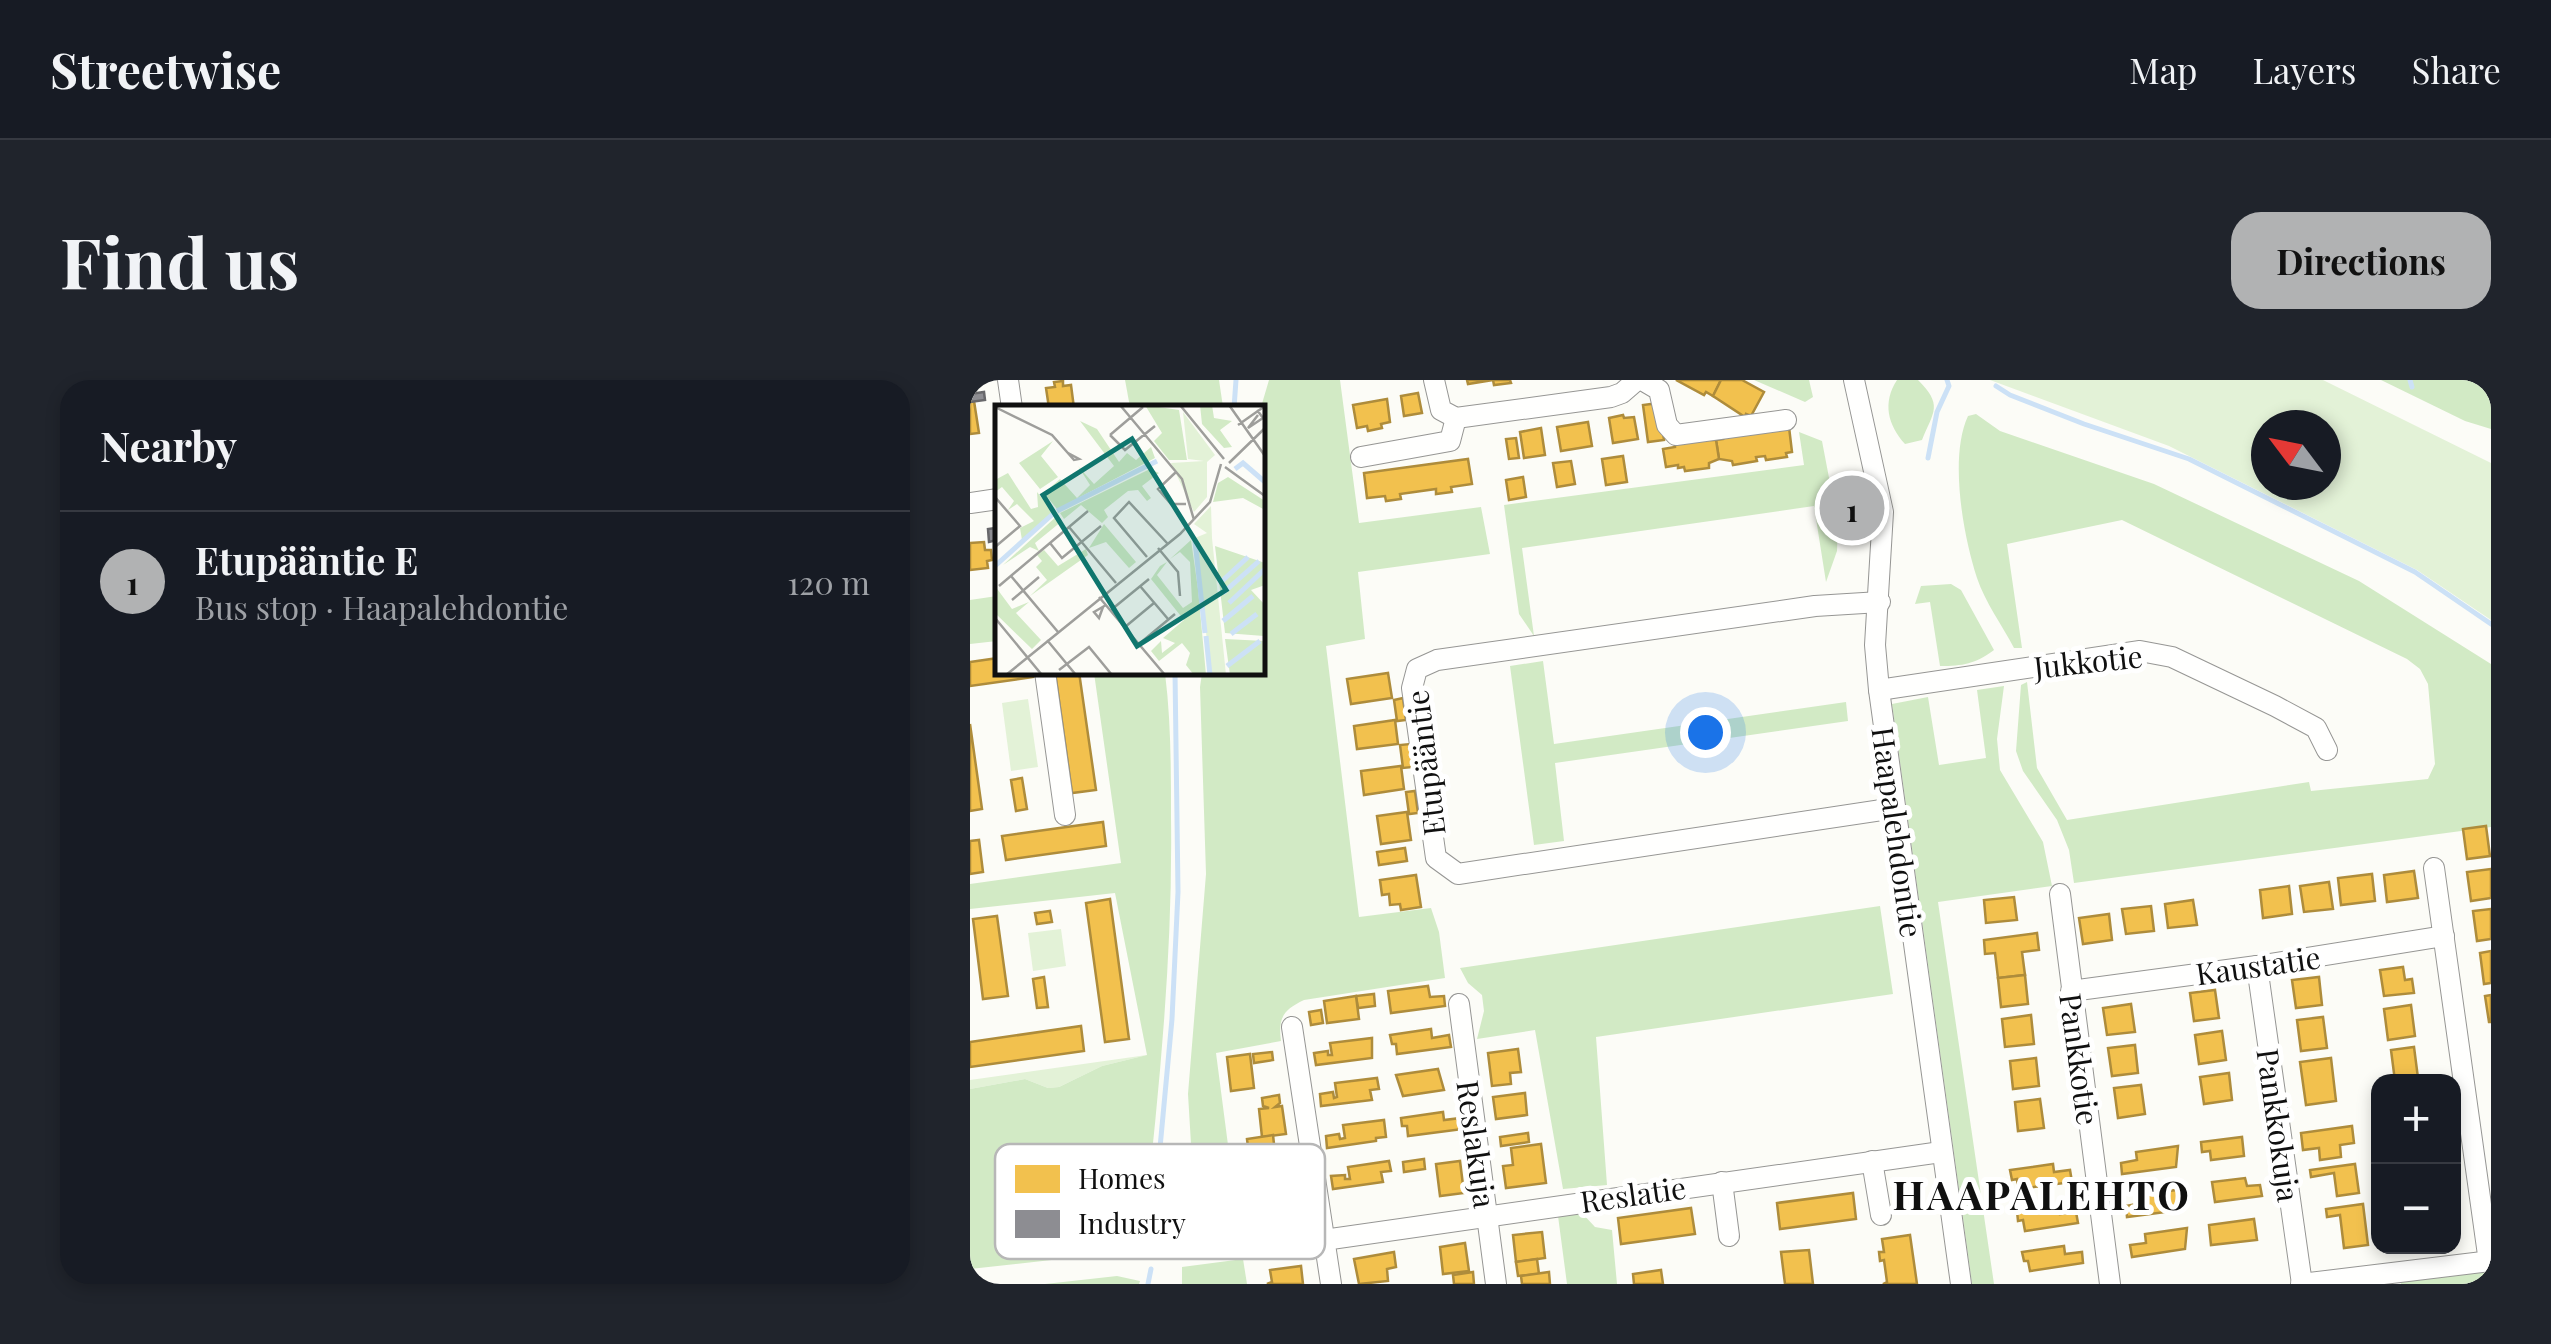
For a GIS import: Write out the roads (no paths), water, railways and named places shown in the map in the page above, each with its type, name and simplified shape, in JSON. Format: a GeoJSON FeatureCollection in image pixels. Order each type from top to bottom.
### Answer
{"type":"FeatureCollection","features":[{"type":"Feature","properties":{"kind":"street"},"geometry":{"type":"LineString","coordinates":[[1008,380],[1012,405]]}},
{"type":"Feature","properties":{"kind":"street"},"geometry":{"type":"LineString","coordinates":[[1434,380],[1441,410],[1456,418],[1611,397],[1634,382],[1659,390],[1667,425],[1676,435],[1786,420]]}},
{"type":"Feature","properties":{"kind":"street","name":"Haapalehdontie"},"geometry":{"type":"LineString","coordinates":[[1854,380],[1883,512],[1875,645],[1879,690],[1961,1284]]}},
{"type":"Feature","properties":{"kind":"street"},"geometry":{"type":"LineString","coordinates":[[1361,456],[1441,445],[1456,432],[1456,418]]}},
{"type":"Feature","properties":{"kind":"street"},"geometry":{"type":"LineString","coordinates":[[970,503],[995,499]]}},
{"type":"Feature","properties":{"kind":"street","name":"Etupääntie"},"geometry":{"type":"LineString","coordinates":[[1880,602],[1815,606],[1438,660],[1417,668],[1412,688],[1436,858],[1458,874],[1895,808]]}},
{"type":"Feature","properties":{"kind":"street","name":"Jukkotie"},"geometry":{"type":"LineString","coordinates":[[1879,690],[2140,651],[2172,657],[2275,706],[2316,728],[2327,750]]}},
{"type":"Feature","properties":{"kind":"street"},"geometry":{"type":"LineString","coordinates":[[1045,675],[1065,815]]}},
{"type":"Feature","properties":{"kind":"street"},"geometry":{"type":"LineString","coordinates":[[2302,1284],[2490,1261],[2434,868]]}},
{"type":"Feature","properties":{"kind":"street","name":"Pankkotie"},"geometry":{"type":"LineString","coordinates":[[2060,894],[2110,1284]]}},
{"type":"Feature","properties":{"kind":"street","name":"Kaustatie"},"geometry":{"type":"LineString","coordinates":[[2071,991],[2444,936]]}},
{"type":"Feature","properties":{"kind":"street","name":"Pankkokuja"},"geometry":{"type":"LineString","coordinates":[[2256,966],[2302,1284]]}},
{"type":"Feature","properties":{"kind":"street","name":"Reslakuja"},"geometry":{"type":"LineString","coordinates":[[1458,1004],[1496,1284]]}},
{"type":"Feature","properties":{"kind":"street"},"geometry":{"type":"LineString","coordinates":[[1292,1027],[1310,1144]]}},
{"type":"Feature","properties":{"kind":"street","name":"Reslatie"},"geometry":{"type":"LineString","coordinates":[[1325,1240],[1941,1152]]}},
{"type":"Feature","properties":{"kind":"street"},"geometry":{"type":"LineString","coordinates":[[1872,1161],[1881,1214]]}},
{"type":"Feature","properties":{"kind":"street"},"geometry":{"type":"LineString","coordinates":[[1722,1182],[1729,1236]]}},
{"type":"Feature","properties":{"kind":"street"},"geometry":{"type":"LineString","coordinates":[[1325,1247],[1330,1284]]}},
{"type":"Feature","properties":{"kind":"waterway"},"geometry":{"type":"LineString","coordinates":[[1234,405],[1236,380]]}},
{"type":"Feature","properties":{"kind":"waterway"},"geometry":{"type":"LineString","coordinates":[[1928,458],[1937,412],[1949,386],[1947,380]]}},
{"type":"Feature","properties":{"kind":"waterway"},"geometry":{"type":"LineString","coordinates":[[2410,380],[2412,387]]}},
{"type":"Feature","properties":{"kind":"waterway"},"geometry":{"type":"LineString","coordinates":[[2490,380],[2491,386]]}},
{"type":"Feature","properties":{"kind":"waterway"},"geometry":{"type":"LineString","coordinates":[[1996,386],[2084,424],[2189,459],[2415,572],[2491,624]]}},
{"type":"Feature","properties":{"kind":"waterway"},"geometry":{"type":"LineString","coordinates":[[1160,1144],[1178,892],[1175,675]]}},
{"type":"Feature","properties":{"kind":"waterway"},"geometry":{"type":"LineString","coordinates":[[1148,1284],[1151,1269]]}},
{"type":"Feature","properties":{"kind":"place","name":"Etupääntie E"},"geometry":{"type":"Point","coordinates":[1852,508]}},
{"type":"Feature","properties":{"kind":"district","name":"HAAPALEHTO"},"geometry":{"type":"Point","coordinates":[2042,1193]}}]}
